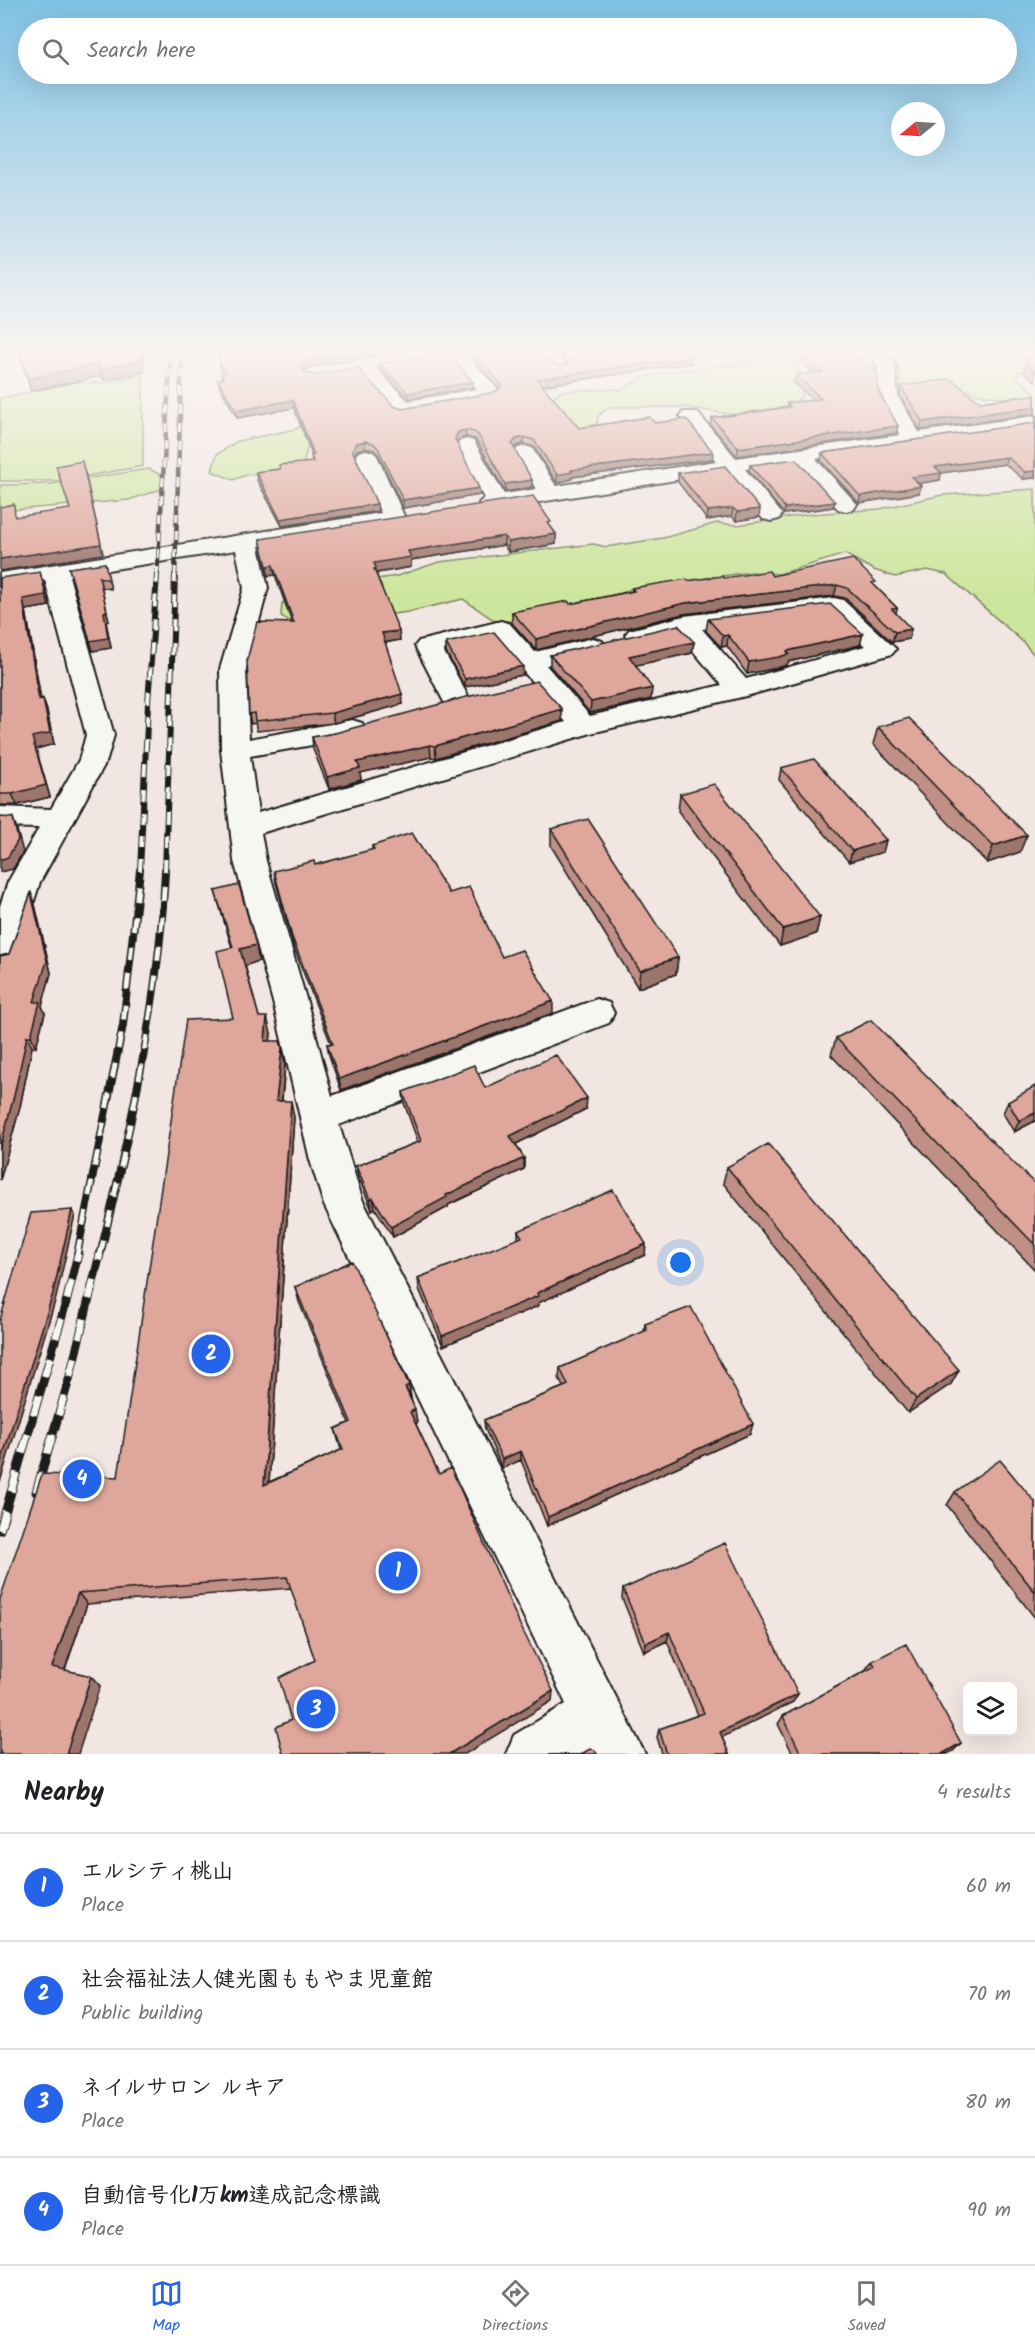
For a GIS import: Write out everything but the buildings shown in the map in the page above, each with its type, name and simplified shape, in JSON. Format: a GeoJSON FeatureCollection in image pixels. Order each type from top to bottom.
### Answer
{"type":"FeatureCollection","features":[{"type":"Feature","properties":{"kind":"street"},"geometry":{"type":"LineString","coordinates":[[702,431],[771,514]]}},
{"type":"Feature","properties":{"kind":"street"},"geometry":{"type":"LineString","coordinates":[[908,431],[913,439]]}},
{"type":"Feature","properties":{"kind":"street"},"geometry":{"type":"LineString","coordinates":[[474,505],[730,465],[971,431]]}},
{"type":"Feature","properties":{"kind":"street"},"geometry":{"type":"LineString","coordinates":[[467,445],[497,501]]}},
{"type":"Feature","properties":{"kind":"street"},"geometry":{"type":"LineString","coordinates":[[525,452],[549,493]]}},
{"type":"Feature","properties":{"kind":"street"},"geometry":{"type":"LineString","coordinates":[[801,455],[846,504]]}},
{"type":"Feature","properties":{"kind":"street"},"geometry":{"type":"LineString","coordinates":[[366,456],[394,518]]}},
{"type":"Feature","properties":{"kind":"street"},"geometry":{"type":"LineString","coordinates":[[0,580],[417,514]]}},
{"type":"Feature","properties":{"kind":"street"},"geometry":{"type":"LineString","coordinates":[[246,541],[256,588],[233,669],[235,750],[245,827],[252,872],[290,1002],[318,1118],[344,1205],[608,1734],[533,1754]]}},
{"type":"Feature","properties":{"kind":"street"},"geometry":{"type":"LineString","coordinates":[[0,955],[24,882],[93,760],[100,735],[55,571]]}},
{"type":"Feature","properties":{"kind":"street"},"geometry":{"type":"LineString","coordinates":[[245,827],[584,726],[740,689],[883,649],[834,605],[684,624],[537,670],[511,687]]}},
{"type":"Feature","properties":{"kind":"street"},"geometry":{"type":"LineString","coordinates":[[684,624],[740,689]]}},
{"type":"Feature","properties":{"kind":"street"},"geometry":{"type":"LineString","coordinates":[[456,701],[428,646],[501,629],[584,726]]}},
{"type":"Feature","properties":{"kind":"street"},"geometry":{"type":"LineString","coordinates":[[235,750],[336,734],[380,722]]}},
{"type":"Feature","properties":{"kind":"street"},"geometry":{"type":"LineString","coordinates":[[0,816],[61,819]]}},
{"type":"Feature","properties":{"kind":"street"},"geometry":{"type":"LineString","coordinates":[[318,1118],[597,1013]]}},
{"type":"Feature","properties":{"kind":"green space"},"geometry":{"type":"Polygon","coordinates":[[[0,431],[143,431],[143,466],[60,481],[0,481],[0,431]]]}},
{"type":"Feature","properties":{"kind":"green space"},"geometry":{"type":"Polygon","coordinates":[[[287,431],[556,431],[428,444],[350,433],[307,448],[303,467],[246,475],[233,480],[212,471],[217,454],[238,441],[287,431]]]}},
{"type":"Feature","properties":{"kind":"green space"},"geometry":{"type":"Polygon","coordinates":[[[149,469],[165,477],[162,489],[129,500],[0,511],[0,485],[50,484],[149,469]]]}},
{"type":"Feature","properties":{"kind":"green space"},"geometry":{"type":"Polygon","coordinates":[[[1035,489],[1035,656],[1022,641],[946,574],[927,570],[895,577],[874,570],[845,554],[779,574],[751,572],[632,588],[611,599],[513,621],[495,621],[463,599],[408,612],[310,625],[292,623],[281,616],[282,603],[317,598],[357,582],[397,576],[439,562],[594,544],[606,547],[663,538],[717,523],[737,525],[811,514],[880,509],[942,495],[1035,489]]]}},
{"type":"Feature","properties":{"kind":"railway"},"geometry":{"type":"LineString","coordinates":[[157,576],[166,431]]}},
{"type":"Feature","properties":{"kind":"railway"},"geometry":{"type":"LineString","coordinates":[[175,576],[179,431]]}},
{"type":"Feature","properties":{"kind":"railway"},"geometry":{"type":"LineString","coordinates":[[140,871],[157,575]]}},
{"type":"Feature","properties":{"kind":"railway"},"geometry":{"type":"LineString","coordinates":[[165,871],[175,575]]}},
{"type":"Feature","properties":{"kind":"railway"},"geometry":{"type":"LineString","coordinates":[[77,1255],[123,1025],[140,870]]}},
{"type":"Feature","properties":{"kind":"railway"},"geometry":{"type":"LineString","coordinates":[[100,1255],[142,1064],[157,966],[165,870]]}},
{"type":"Feature","properties":{"kind":"railway"},"geometry":{"type":"LineString","coordinates":[[0,1530],[78,1254]]}},
{"type":"Feature","properties":{"kind":"railway"},"geometry":{"type":"LineString","coordinates":[[36,1492],[70,1376],[100,1254]]}},
{"type":"Feature","properties":{"kind":"place","name":"社会福祉法人健光園ももやま児童館"},"geometry":{"type":"Point","coordinates":[211,1354]}},
{"type":"Feature","properties":{"kind":"place","name":"自動信号化1万km達成記念標識"},"geometry":{"type":"Point","coordinates":[82,1479]}},
{"type":"Feature","properties":{"kind":"place","name":"エルシティ桃山"},"geometry":{"type":"Point","coordinates":[398,1571]}},
{"type":"Feature","properties":{"kind":"place","name":"ネイルサロン ルキア"},"geometry":{"type":"Point","coordinates":[316,1709]}}]}
